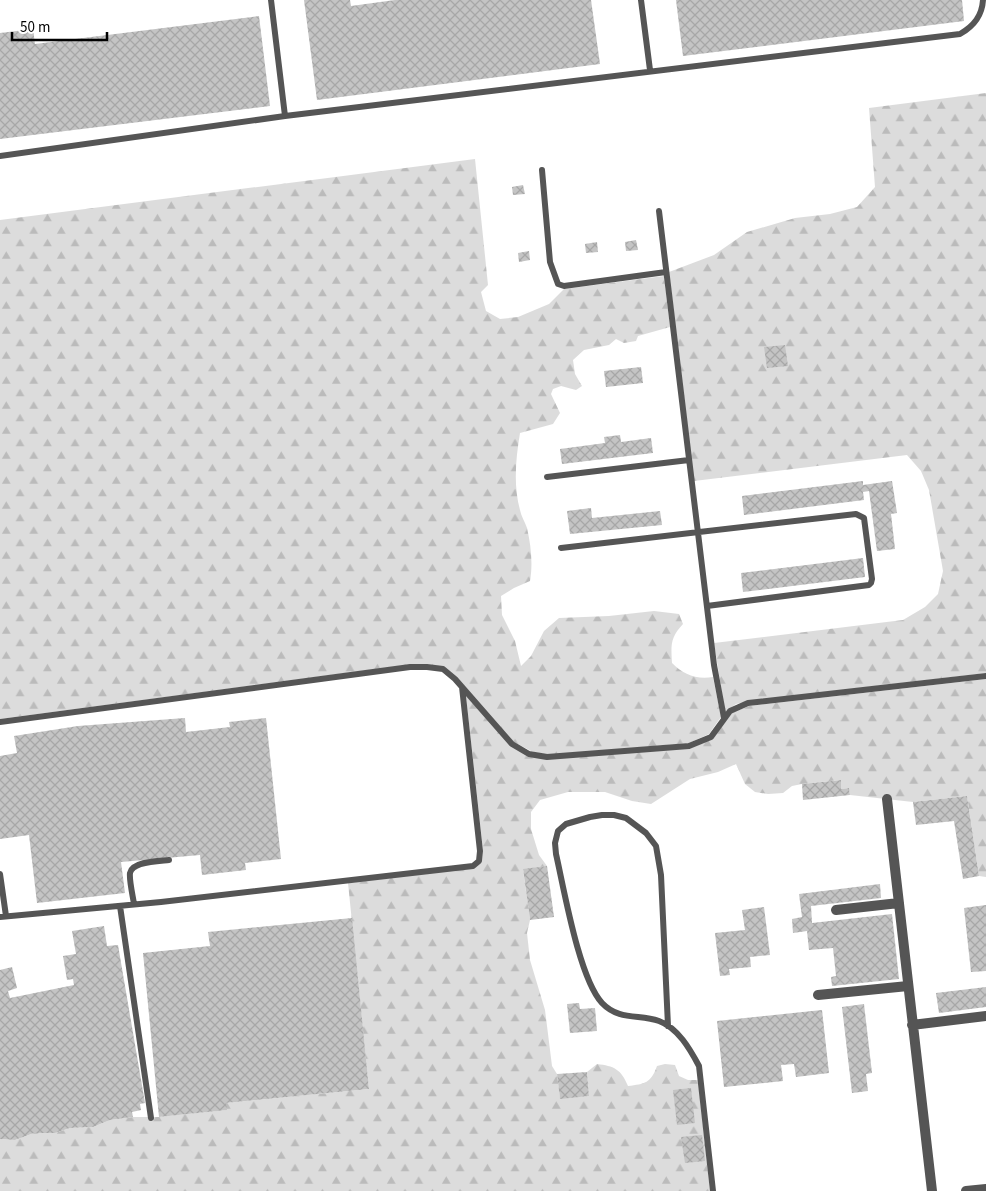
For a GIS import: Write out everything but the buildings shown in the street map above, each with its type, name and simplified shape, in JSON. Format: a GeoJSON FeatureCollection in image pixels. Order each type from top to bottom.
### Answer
{"type":"FeatureCollection","features":[{"type":"Feature","properties":{"kind":"street"},"geometry":{"type":"LineString","coordinates":[[887,799],[932,1191]]}},
{"type":"Feature","properties":{"kind":"street"},"geometry":{"type":"LineString","coordinates":[[836,910],[899,903]]}},
{"type":"Feature","properties":{"kind":"street"},"geometry":{"type":"LineString","coordinates":[[818,995],[908,986]]}},
{"type":"Feature","properties":{"kind":"street"},"geometry":{"type":"LineString","coordinates":[[912,1025],[986,1016]]}},
{"type":"Feature","properties":{"kind":"street"},"geometry":{"type":"LineString","coordinates":[[966,1191],[986,1189]]}},
{"type":"Feature","properties":{"kind":"lane"},"geometry":{"type":"LineString","coordinates":[[271,0],[284,116]]}},
{"type":"Feature","properties":{"kind":"lane"},"geometry":{"type":"LineString","coordinates":[[641,0],[650,70]]}},
{"type":"Feature","properties":{"kind":"lane"},"geometry":{"type":"LineString","coordinates":[[0,156],[284,116],[650,70],[960,34],[970,28],[977,19],[981,11],[982,0]]}},
{"type":"Feature","properties":{"kind":"lane"},"geometry":{"type":"LineString","coordinates":[[542,170],[550,262],[558,284],[564,286],[666,272]]}},
{"type":"Feature","properties":{"kind":"lane"},"geometry":{"type":"LineString","coordinates":[[659,211],[697,531],[717,687],[724,718]]}},
{"type":"Feature","properties":{"kind":"lane"},"geometry":{"type":"LineString","coordinates":[[547,477],[689,460]]}},
{"type":"Feature","properties":{"kind":"lane"},"geometry":{"type":"LineString","coordinates":[[561,548],[856,514],[864,518],[872,579],[872,582],[869,584],[707,606]]}},
{"type":"Feature","properties":{"kind":"lane"},"geometry":{"type":"LineString","coordinates":[[0,722],[410,667],[427,667],[443,669],[512,744],[529,754],[547,757],[689,746],[710,736],[730,710],[737,706],[986,676]]}},
{"type":"Feature","properties":{"kind":"lane"},"geometry":{"type":"LineString","coordinates":[[0,874],[3,916],[120,906],[473,866],[479,861],[480,851],[462,688]]}},
{"type":"Feature","properties":{"kind":"lane"},"geometry":{"type":"LineString","coordinates":[[668,1026],[663,894],[656,846],[637,825],[626,818],[614,815],[590,817],[566,824],[558,830],[555,843],[556,854],[575,934],[590,986],[602,1003],[614,1011],[627,1017],[658,1021],[668,1026],[690,1049],[699,1066],[713,1191]]}},
{"type":"Feature","properties":{"kind":"lane"},"geometry":{"type":"LineString","coordinates":[[134,904],[130,873],[133,868],[139,864],[169,860]]}},
{"type":"Feature","properties":{"kind":"lane"},"geometry":{"type":"LineString","coordinates":[[120,906],[151,1118]]}},
{"type":"Feature","properties":{"kind":"green space"},"geometry":{"type":"Polygon","coordinates":[[[986,93],[986,673],[749,701],[736,704],[725,712],[714,643],[903,620],[925,607],[938,594],[943,571],[929,490],[921,471],[907,455],[694,481],[669,272],[714,255],[747,232],[795,218],[830,214],[857,207],[875,187],[869,108],[986,93]]]}},
{"type":"Feature","properties":{"kind":"green space"},"geometry":{"type":"Polygon","coordinates":[[[475,159],[488,285],[481,292],[486,311],[500,319],[518,317],[549,304],[564,289],[664,276],[670,327],[638,336],[636,341],[624,343],[616,339],[609,345],[584,350],[573,360],[575,374],[582,386],[576,390],[561,386],[553,389],[551,394],[560,413],[553,424],[520,433],[516,461],[516,491],[530,541],[531,575],[530,581],[501,596],[502,615],[515,641],[521,666],[531,656],[544,631],[559,618],[609,616],[654,611],[679,614],[683,624],[672,642],[672,663],[695,677],[713,677],[721,717],[709,734],[689,743],[547,755],[531,751],[514,742],[444,667],[425,664],[413,664],[0,719],[0,220],[475,159]]]}},
{"type":"Feature","properties":{"kind":"green space"},"geometry":{"type":"Polygon","coordinates":[[[986,679],[986,877],[979,876],[967,796],[913,802],[850,795],[849,788],[841,789],[840,780],[802,784],[792,786],[783,793],[768,794],[755,792],[745,784],[736,764],[718,772],[690,779],[651,804],[632,801],[605,792],[568,792],[540,800],[531,812],[531,829],[539,855],[547,866],[523,870],[530,920],[527,933],[530,960],[545,1010],[552,1066],[557,1074],[560,1098],[589,1096],[587,1072],[597,1064],[616,1069],[623,1076],[628,1086],[647,1082],[657,1066],[665,1064],[675,1065],[679,1076],[688,1080],[698,1080],[710,1191],[0,1191],[0,1139],[15,1140],[34,1133],[55,1133],[70,1128],[93,1127],[110,1120],[133,1117],[159,1117],[226,1110],[226,1103],[369,1089],[348,883],[474,868],[482,862],[483,850],[466,696],[528,756],[691,748],[712,739],[732,713],[749,706],[986,679]]]}}]}
